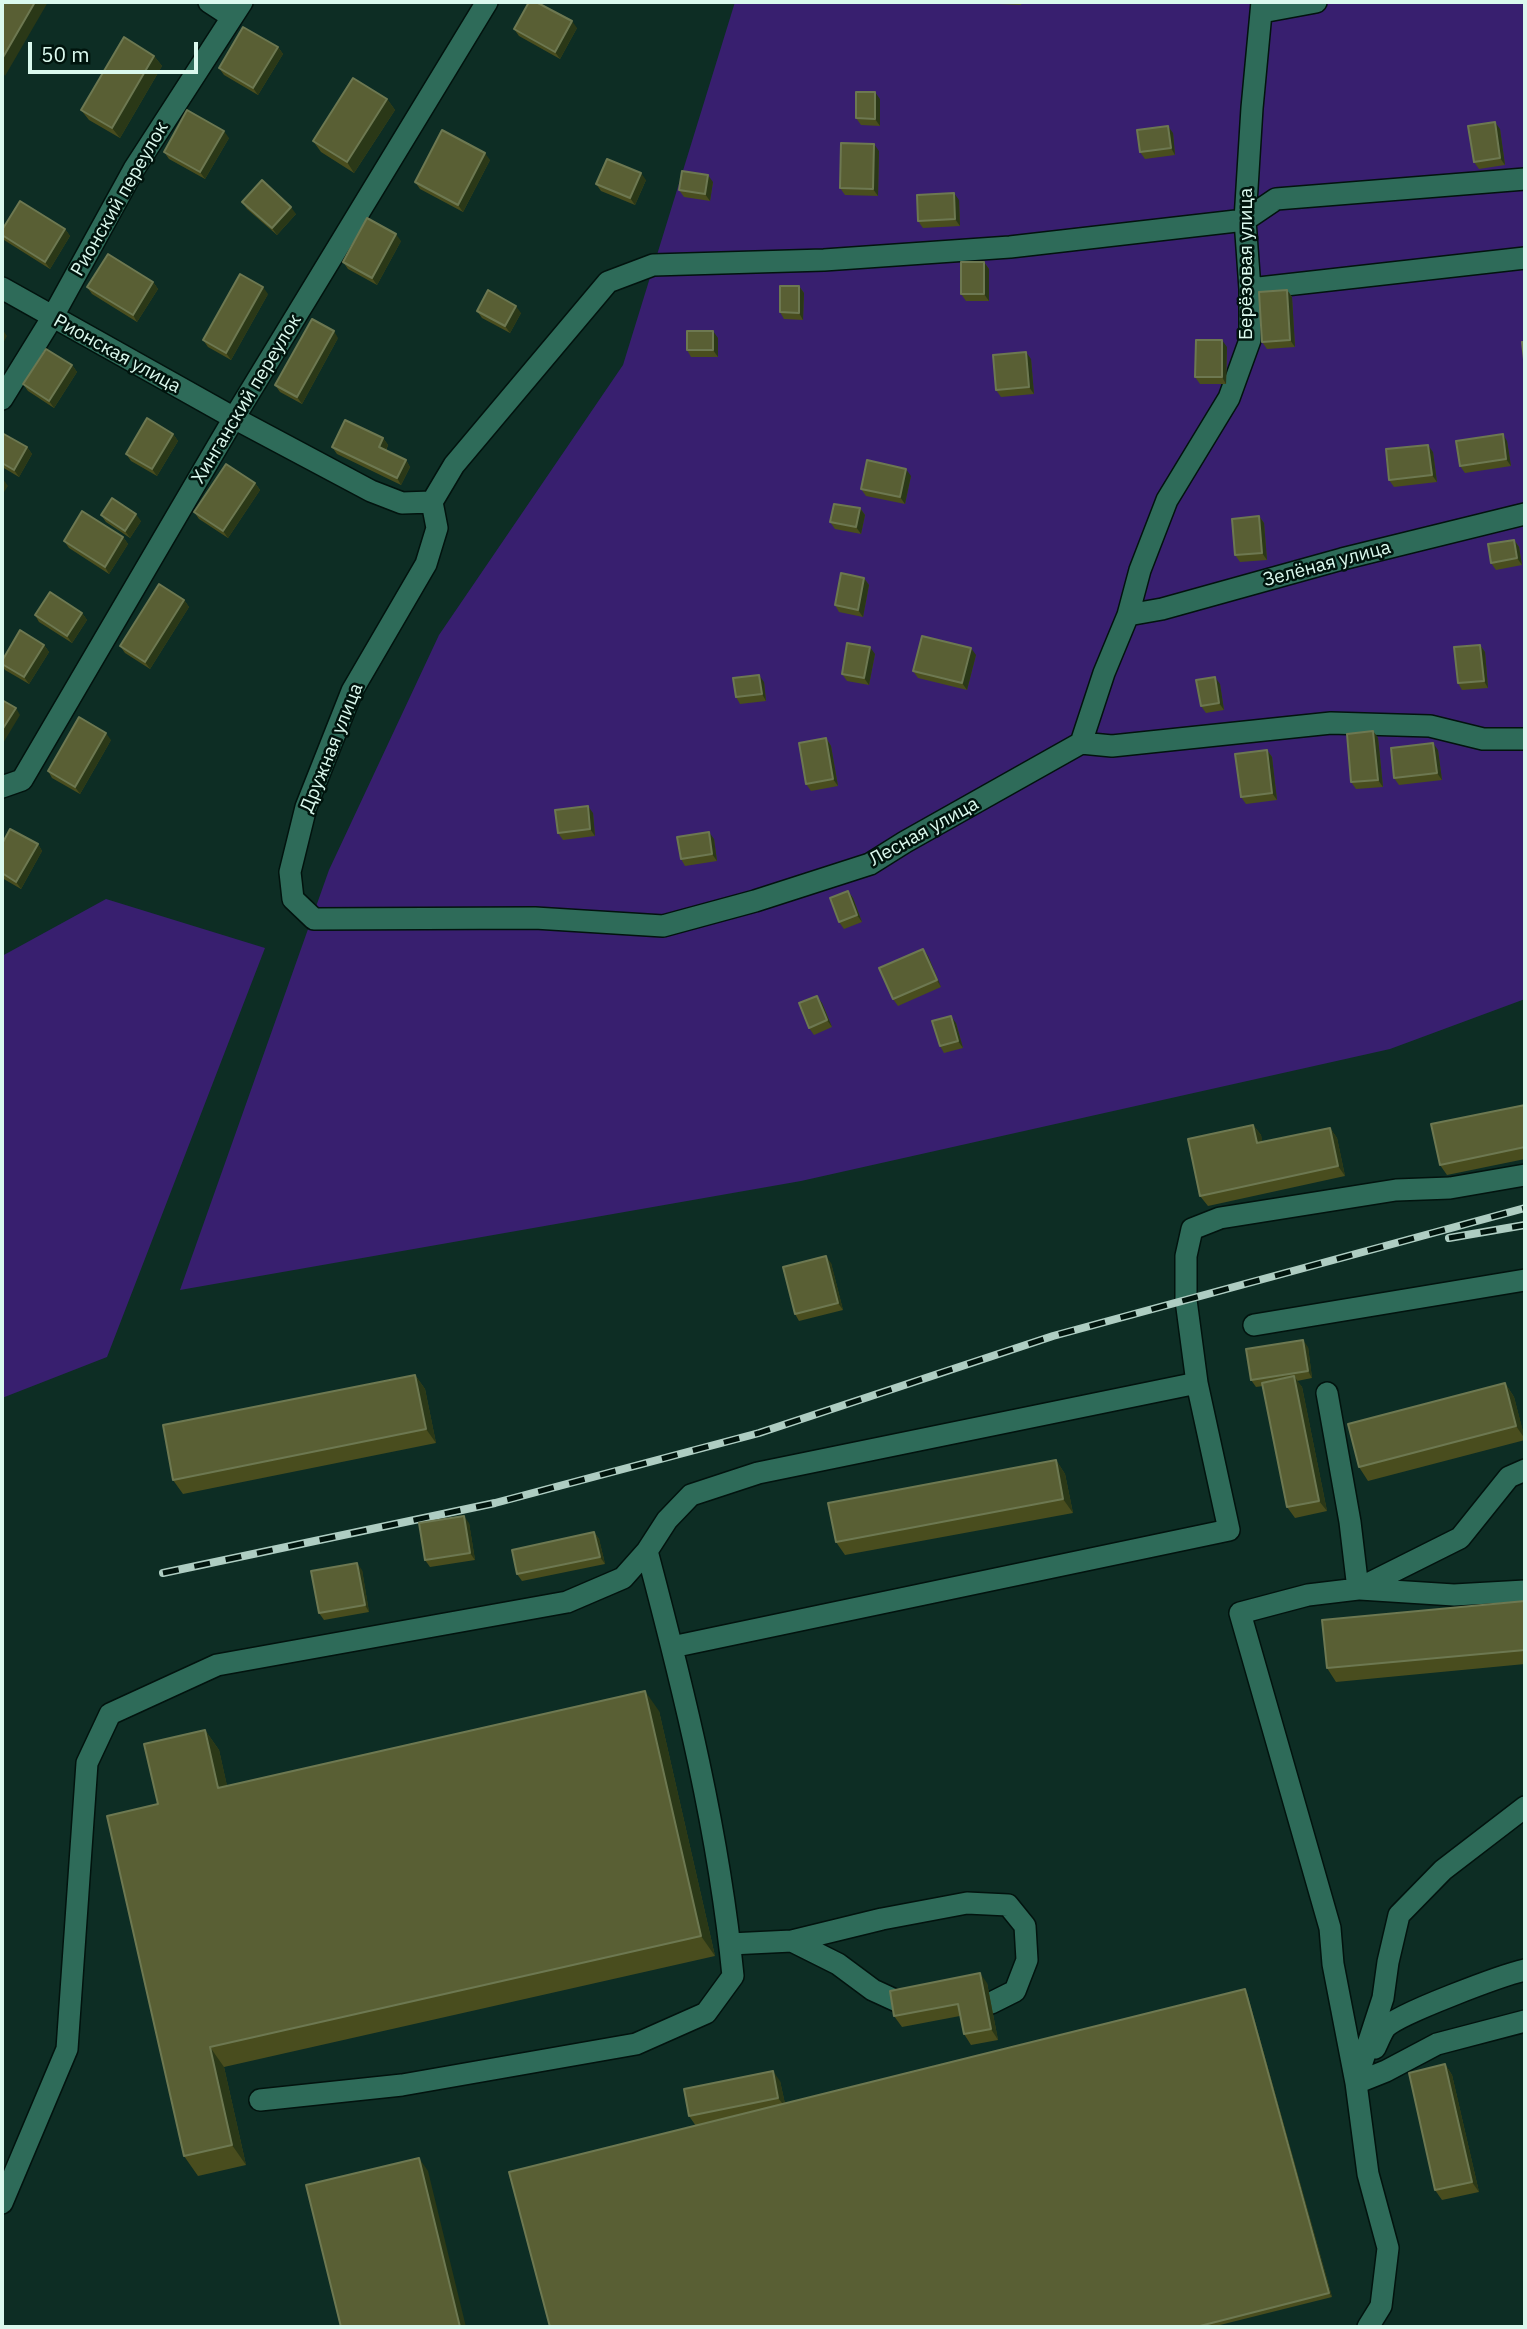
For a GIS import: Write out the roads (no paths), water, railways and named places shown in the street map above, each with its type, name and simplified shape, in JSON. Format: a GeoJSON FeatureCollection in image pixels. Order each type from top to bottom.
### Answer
{"type":"FeatureCollection","features":[{"type":"Feature","properties":{"kind":"street"},"geometry":{"type":"LineString","coordinates":[[209,2],[237,10]]}},
{"type":"Feature","properties":{"kind":"street","name":"Хинганский переулок"},"geometry":{"type":"LineString","coordinates":[[2,788],[22,780],[234,418],[487,2]]}},
{"type":"Feature","properties":{"kind":"street"},"geometry":{"type":"LineString","coordinates":[[1262,7],[1316,2]]}},
{"type":"Feature","properties":{"kind":"street","name":"Берёзовая улица"},"geometry":{"type":"LineString","coordinates":[[1081,743],[1167,500],[1229,398],[1250,340],[1250,289],[1245,220],[1262,7]]}},
{"type":"Feature","properties":{"kind":"street","name":"Рионский переулок"},"geometry":{"type":"LineString","coordinates":[[2,399],[52,318],[134,169],[237,10]]}},
{"type":"Feature","properties":{"kind":"street"},"geometry":{"type":"LineString","coordinates":[[234,418],[371,491],[402,503],[432,502],[454,465],[608,282],[653,265],[824,260],[1010,247],[1245,220],[1276,200],[1525,179]]}},
{"type":"Feature","properties":{"kind":"street"},"geometry":{"type":"LineString","coordinates":[[1250,289],[1525,258]]}},
{"type":"Feature","properties":{"kind":"street","name":"Рионская улица"},"geometry":{"type":"LineString","coordinates":[[2,288],[234,418]]}},
{"type":"Feature","properties":{"kind":"street","name":"Дружная улица"},"geometry":{"type":"LineString","coordinates":[[314,919],[293,899],[290,872],[306,807],[352,691],[426,564],[437,528],[432,502]]}},
{"type":"Feature","properties":{"kind":"street","name":"Зелёная улица"},"geometry":{"type":"LineString","coordinates":[[1128,615],[1162,609],[1342,559],[1525,514]]}},
{"type":"Feature","properties":{"kind":"street"},"geometry":{"type":"LineString","coordinates":[[1081,743],[1112,746],[1331,723],[1430,726],[1483,738],[1525,739]]}},
{"type":"Feature","properties":{"kind":"street","name":"Лесная улица"},"geometry":{"type":"LineString","coordinates":[[314,919],[536,918],[663,926],[755,901],[870,863],[1081,743]]}},
{"type":"Feature","properties":{"kind":"street"},"geometry":{"type":"LineString","coordinates":[[672,1647],[1229,1530],[1197,1383],[1186,1300],[1186,1256],[1192,1229],[1220,1218],[1396,1190],[1450,1188],[1525,1175]]}},
{"type":"Feature","properties":{"kind":"street"},"geometry":{"type":"LineString","coordinates":[[1254,1325],[1525,1280]]}},
{"type":"Feature","properties":{"kind":"street"},"geometry":{"type":"LineString","coordinates":[[2,2203],[67,2049],[88,1763],[110,1714],[217,1665],[567,1602],[623,1578],[647,1551],[667,1520],[691,1495],[758,1473],[1197,1383]]}},
{"type":"Feature","properties":{"kind":"street"},"geometry":{"type":"LineString","coordinates":[[1328,1393],[1350,1522],[1358,1589]]}},
{"type":"Feature","properties":{"kind":"street"},"geometry":{"type":"LineString","coordinates":[[1358,1589],[1460,1538],[1509,1477],[1525,1470]]}},
{"type":"Feature","properties":{"kind":"street"},"geometry":{"type":"LineString","coordinates":[[260,2100],[402,2085],[636,2044],[706,2013],[733,1976],[728,1921],[699,1761],[647,1551]]}},
{"type":"Feature","properties":{"kind":"street"},"geometry":{"type":"LineString","coordinates":[[1368,2327],[1381,2306],[1388,2248],[1368,2174],[1356,2083],[1333,1964],[1330,1928],[1240,1613],[1308,1595],[1358,1589],[1454,1595],[1525,1591]]}},
{"type":"Feature","properties":{"kind":"street"},"geometry":{"type":"LineString","coordinates":[[1356,2083],[1383,1998],[1399,1915],[1443,1870],[1525,1807]]}},
{"type":"Feature","properties":{"kind":"street"},"geometry":{"type":"LineString","coordinates":[[730,1944],[792,1941],[882,1919],[967,1903],[1008,1905],[1025,1926],[1027,1960],[1015,1991],[991,2003]]}},
{"type":"Feature","properties":{"kind":"street"},"geometry":{"type":"LineString","coordinates":[[792,1941],[838,1964],[873,1990],[897,2001]]}},
{"type":"Feature","properties":{"kind":"street"},"geometry":{"type":"LineString","coordinates":[[1356,2083],[1386,2027],[1436,2003],[1525,1970]]}},
{"type":"Feature","properties":{"kind":"street"},"geometry":{"type":"LineString","coordinates":[[1356,2083],[1386,2071],[1437,2044],[1525,2021]]}},
{"type":"Feature","properties":{"kind":"railway"},"geometry":{"type":"LineString","coordinates":[[163,1573],[495,1503],[759,1433],[1053,1336],[1525,1208]]}},
{"type":"Feature","properties":{"kind":"railway"},"geometry":{"type":"LineString","coordinates":[[1449,1238],[1525,1225]]}}]}
